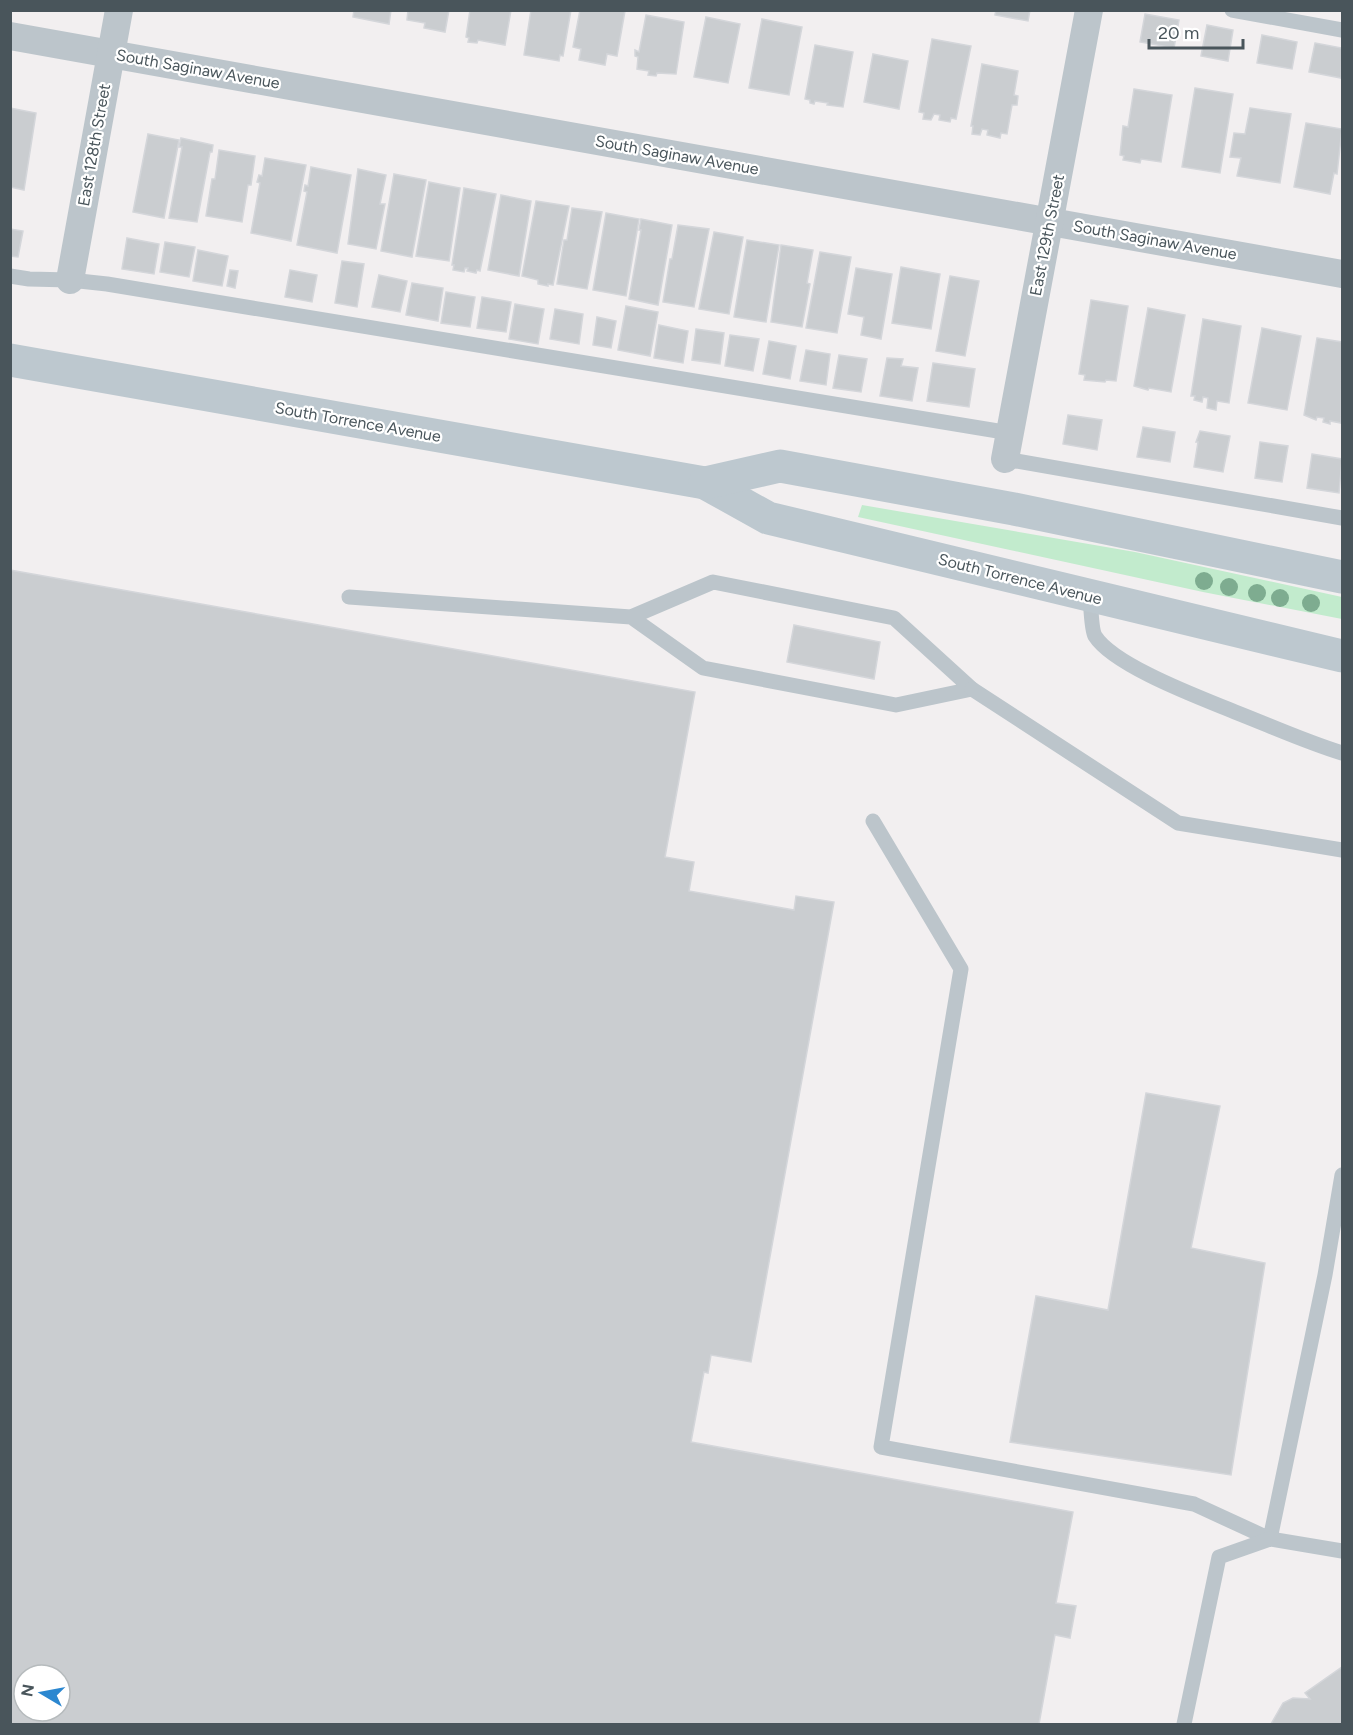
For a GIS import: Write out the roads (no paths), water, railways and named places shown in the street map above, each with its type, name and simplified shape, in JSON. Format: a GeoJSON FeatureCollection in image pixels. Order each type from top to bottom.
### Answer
{"type":"FeatureCollection","features":[{"type":"Feature","properties":{"kind":"main road","name":"South Torrence Avenue"},"geometry":{"type":"LineString","coordinates":[[10,360],[705,483],[768,518],[1342,656]]}},
{"type":"Feature","properties":{"kind":"main road","name":"South Torrence Avenue"},"geometry":{"type":"LineString","coordinates":[[705,483],[780,466],[1014,510],[1342,577]]}},
{"type":"Feature","properties":{"kind":"street","name":"East 128th Street"},"geometry":{"type":"LineString","coordinates":[[70,280],[119,10]]}},
{"type":"Feature","properties":{"kind":"street","name":"East 129th Street"},"geometry":{"type":"LineString","coordinates":[[1007,446],[1089,10]]}},
{"type":"Feature","properties":{"kind":"street","name":"South Saginaw Avenue"},"geometry":{"type":"LineString","coordinates":[[10,36],[1342,274]]}},
{"type":"Feature","properties":{"kind":"lane"},"geometry":{"type":"LineString","coordinates":[[1232,10],[1342,30]]}},
{"type":"Feature","properties":{"kind":"lane"},"geometry":{"type":"LineString","coordinates":[[10,276],[107,284],[1007,446],[1342,518]]}},
{"type":"Feature","properties":{"kind":"lane"},"geometry":{"type":"LineString","coordinates":[[349,597],[631,617],[713,582],[894,618],[972,689],[1178,823],[1342,850]]}},
{"type":"Feature","properties":{"kind":"lane"},"geometry":{"type":"LineString","coordinates":[[1090,595],[1094,635],[1116,657],[1197,696],[1316,745],[1342,753]]}},
{"type":"Feature","properties":{"kind":"lane"},"geometry":{"type":"LineString","coordinates":[[631,617],[703,668],[896,705],[972,689]]}},
{"type":"Feature","properties":{"kind":"lane"},"geometry":{"type":"LineString","coordinates":[[873,821],[961,969],[881,1447],[1194,1504],[1270,1539],[1342,1551]]}},
{"type":"Feature","properties":{"kind":"lane"},"geometry":{"type":"LineString","coordinates":[[1270,1539],[1325,1275],[1342,1175]]}},
{"type":"Feature","properties":{"kind":"lane"},"geometry":{"type":"LineString","coordinates":[[1184,1725],[1219,1557],[1270,1539]]}}]}
